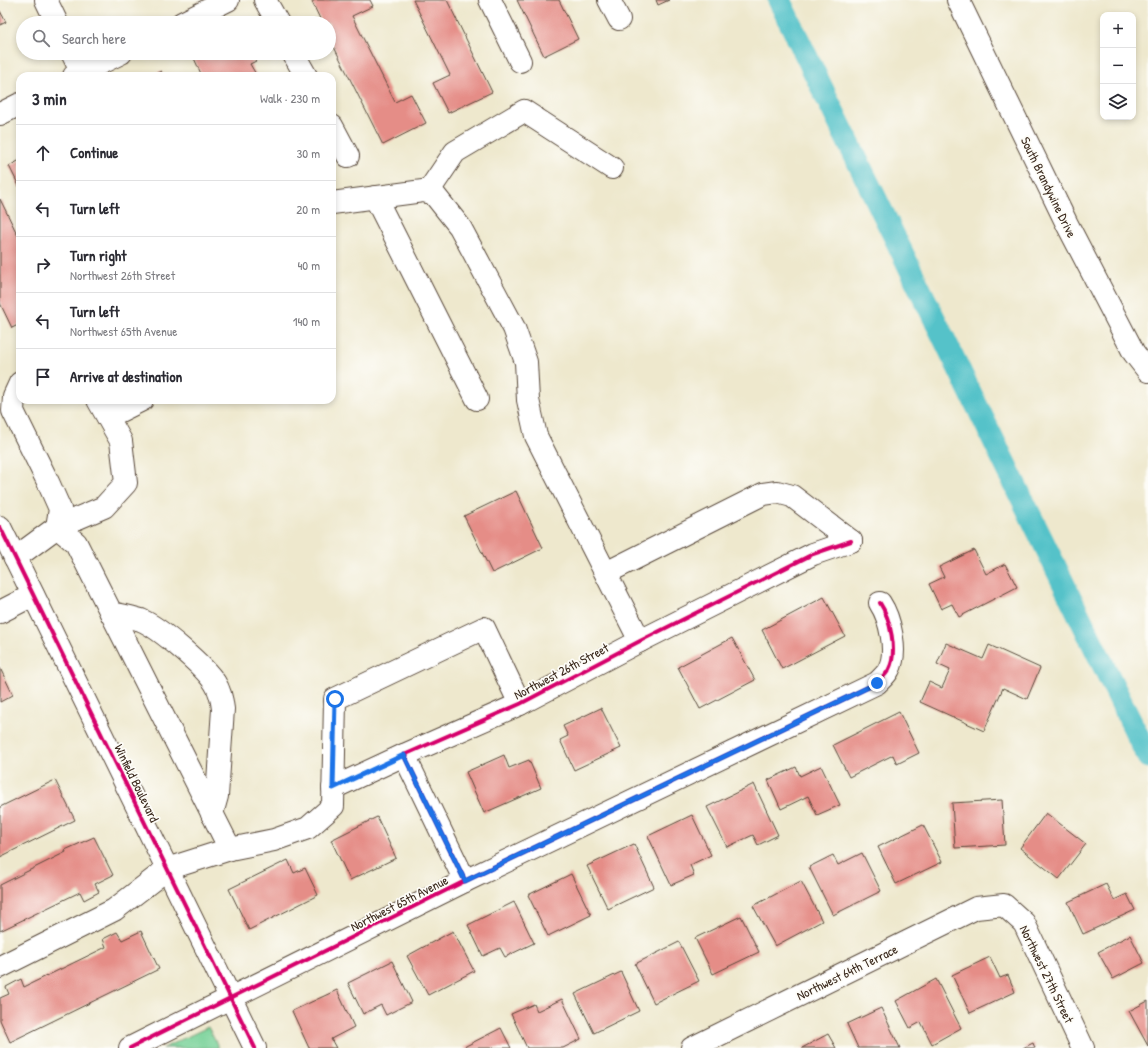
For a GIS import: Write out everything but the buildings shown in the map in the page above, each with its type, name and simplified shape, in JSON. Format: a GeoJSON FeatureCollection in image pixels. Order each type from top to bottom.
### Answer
{"type":"FeatureCollection","features":[{"type":"Feature","properties":{"kind":"street"},"geometry":{"type":"LineString","coordinates":[[46,0],[54,16]]}},
{"type":"Feature","properties":{"kind":"street"},"geometry":{"type":"LineString","coordinates":[[196,16],[228,0]]}},
{"type":"Feature","properties":{"kind":"street"},"geometry":{"type":"LineString","coordinates":[[265,0],[274,16]]}},
{"type":"Feature","properties":{"kind":"street"},"geometry":{"type":"LineString","coordinates":[[490,0],[520,61]]}},
{"type":"Feature","properties":{"kind":"street"},"geometry":{"type":"LineString","coordinates":[[609,0],[619,19]]}},
{"type":"Feature","properties":{"kind":"street","name":"South Brandywine Drive"},"geometry":{"type":"LineString","coordinates":[[958,0],[1067,224],[1134,353],[1148,371]]}},
{"type":"Feature","properties":{"kind":"street"},"geometry":{"type":"LineString","coordinates":[[74,60],[77,72]]}},
{"type":"Feature","properties":{"kind":"street"},"geometry":{"type":"LineString","coordinates":[[82,72],[107,60]]}},
{"type":"Feature","properties":{"kind":"street"},"geometry":{"type":"LineString","coordinates":[[297,60],[304,72]]}},
{"type":"Feature","properties":{"kind":"street"},"geometry":{"type":"LineString","coordinates":[[0,114],[16,106]]}},
{"type":"Feature","properties":{"kind":"street"},"geometry":{"type":"LineString","coordinates":[[428,192],[455,152],[524,111],[612,168]]}},
{"type":"Feature","properties":{"kind":"street"},"geometry":{"type":"LineString","coordinates":[[336,134],[348,156]]}},
{"type":"Feature","properties":{"kind":"street"},"geometry":{"type":"LineString","coordinates":[[336,202],[423,190],[433,193],[460,227],[514,328],[526,362],[528,400],[536,436],[640,641]]}},
{"type":"Feature","properties":{"kind":"street"},"geometry":{"type":"LineString","coordinates":[[375,197],[477,399]]}},
{"type":"Feature","properties":{"kind":"street"},"geometry":{"type":"LineString","coordinates":[[16,392],[14,396],[13,412],[60,509],[57,527]]}},
{"type":"Feature","properties":{"kind":"street"},"geometry":{"type":"LineString","coordinates":[[15,558],[57,527],[104,507],[126,483],[121,441],[103,409],[125,404]]}},
{"type":"Feature","properties":{"kind":"street","name":"Northwest 26th Street"},"geometry":{"type":"LineString","coordinates":[[333,788],[520,704],[640,641],[813,554],[851,541],[792,496],[777,492],[763,494],[606,573]]}},
{"type":"Feature","properties":{"kind":"street","name":"Winfield Boulevard"},"geometry":{"type":"LineString","coordinates":[[0,527],[255,1048]]}},
{"type":"Feature","properties":{"kind":"street"},"geometry":{"type":"LineString","coordinates":[[57,527],[76,544],[230,849]]}},
{"type":"Feature","properties":{"kind":"street"},"geometry":{"type":"LineString","coordinates":[[0,612],[33,595]]}},
{"type":"Feature","properties":{"kind":"street","name":"Northwest 65th Avenue"},"geometry":{"type":"LineString","coordinates":[[130,1048],[465,881],[877,683],[889,669],[894,647],[886,612],[880,604]]}},
{"type":"Feature","properties":{"kind":"street"},"geometry":{"type":"LineString","coordinates":[[111,613],[140,620],[160,632],[207,671],[216,684],[222,696],[223,709],[217,796],[212,814]]}},
{"type":"Feature","properties":{"kind":"street"},"geometry":{"type":"LineString","coordinates":[[0,967],[114,910],[167,869],[230,849],[274,840],[308,828],[333,806],[335,699],[484,628],[520,704]]}},
{"type":"Feature","properties":{"kind":"street"},"geometry":{"type":"LineString","coordinates":[[404,755],[465,881]]}},
{"type":"Feature","properties":{"kind":"street","name":"Northwest 64th Terrace"},"geometry":{"type":"LineString","coordinates":[[692,1048],[976,908],[1004,905]]}},
{"type":"Feature","properties":{"kind":"street","name":"Northwest 27th Street"},"geometry":{"type":"LineString","coordinates":[[1004,905],[1024,923],[1083,1048]]}},
{"type":"Feature","properties":{"kind":"green space"},"geometry":{"type":"Polygon","coordinates":[[[208,1027],[219,1048],[163,1048],[208,1027]]]}},
{"type":"Feature","properties":{"kind":"waterway"},"geometry":{"type":"LineString","coordinates":[[779,0],[1148,757]]}},
{"type":"Feature","properties":{"kind":"cycle path"},"geometry":{"type":"LineString","coordinates":[[0,527],[255,1048]]}},
{"type":"Feature","properties":{"kind":"cycle path"},"geometry":{"type":"LineString","coordinates":[[465,881],[404,755],[520,704],[640,641],[813,554],[851,541]]}},
{"type":"Feature","properties":{"kind":"cycle path"},"geometry":{"type":"LineString","coordinates":[[130,1048],[465,881],[877,683],[888,671],[892,662],[893,654],[890,626],[884,609],[880,603]]}},
{"type":"Feature","properties":{"kind":"route"},"geometry":{"type":"LineString","coordinates":[[335,699],[333,788],[404,755],[465,881],[877,683]]}}]}
